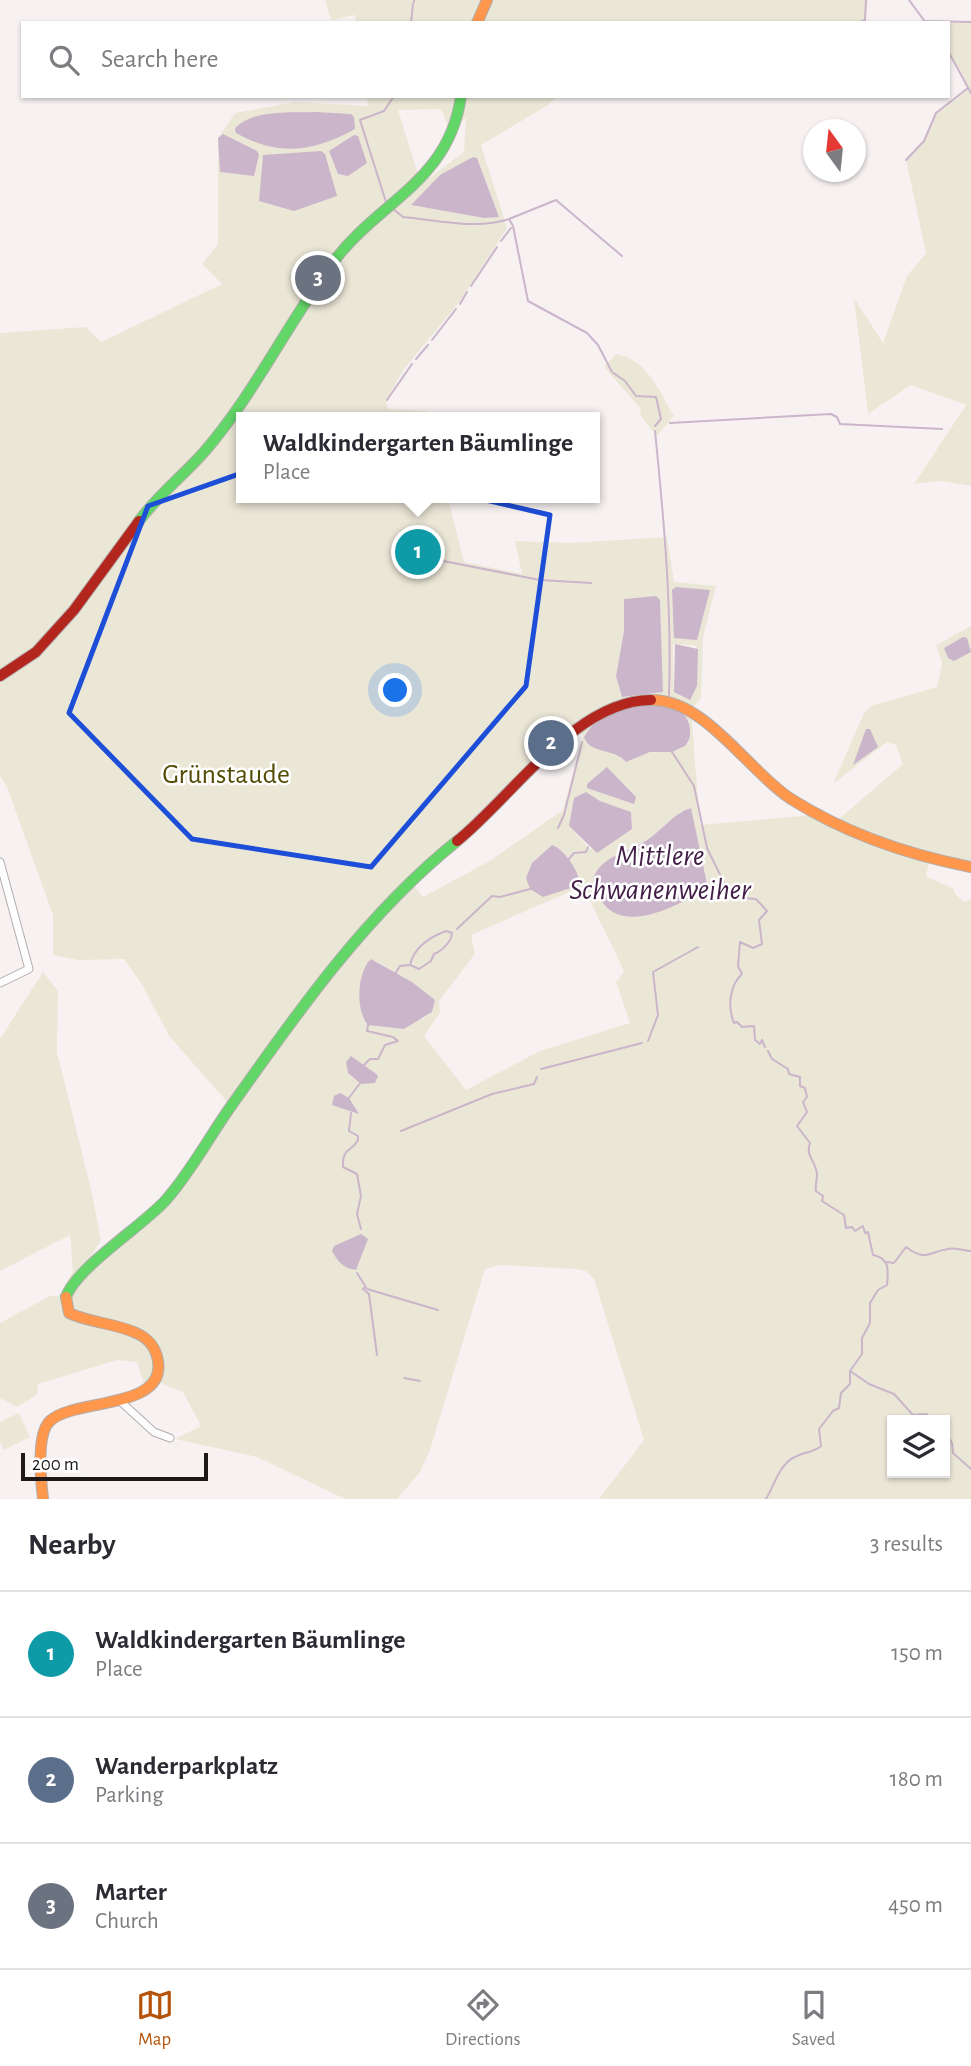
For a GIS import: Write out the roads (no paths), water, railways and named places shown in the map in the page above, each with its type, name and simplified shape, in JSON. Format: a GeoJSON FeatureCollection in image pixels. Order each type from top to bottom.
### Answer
{"type":"FeatureCollection","features":[{"type":"Feature","properties":{"kind":"street"},"geometry":{"type":"LineString","coordinates":[[478,21],[487,0]]}},
{"type":"Feature","properties":{"kind":"street"},"geometry":{"type":"LineString","coordinates":[[0,676],[36,652],[74,610],[150,506],[205,451],[253,387],[331,264],[355,236],[435,164],[457,124],[461,98]]}},
{"type":"Feature","properties":{"kind":"street"},"geometry":{"type":"LineString","coordinates":[[43,1499],[40,1470],[43,1436],[48,1422],[62,1413],[140,1394],[150,1387],[158,1363],[150,1343],[129,1330],[69,1313],[64,1300],[68,1289],[76,1279],[144,1221],[177,1187],[246,1086],[357,941],[411,879],[478,823],[552,749],[616,707],[644,699],[686,707],[773,786],[802,807],[895,845],[971,867]]}},
{"type":"Feature","properties":{"kind":"street"},"geometry":{"type":"LineString","coordinates":[[0,862],[29,970],[0,983]]}},
{"type":"Feature","properties":{"kind":"street"},"geometry":{"type":"LineString","coordinates":[[119,1400],[154,1432],[170,1438]]}},
{"type":"Feature","properties":{"kind":"water"},"geometry":{"type":"Polygon","coordinates":[[[315,112],[351,114],[354,117],[355,129],[325,143],[296,149],[267,146],[236,133],[235,128],[243,122],[262,115],[315,112]]]}},
{"type":"Feature","properties":{"kind":"water"},"geometry":{"type":"Polygon","coordinates":[[[223,134],[257,151],[259,155],[254,176],[220,172],[218,138],[223,134]]]}},
{"type":"Feature","properties":{"kind":"water"},"geometry":{"type":"Polygon","coordinates":[[[354,135],[358,136],[367,163],[348,176],[338,174],[329,151],[354,135]]]}},
{"type":"Feature","properties":{"kind":"water"},"geometry":{"type":"Polygon","coordinates":[[[321,151],[325,154],[337,196],[294,211],[259,201],[263,155],[321,151]]]}},
{"type":"Feature","properties":{"kind":"water"},"geometry":{"type":"Polygon","coordinates":[[[473,157],[477,158],[499,217],[484,218],[411,205],[440,175],[473,157]]]}},
{"type":"Feature","properties":{"kind":"water"},"geometry":{"type":"Polygon","coordinates":[[[676,587],[710,590],[697,640],[674,638],[672,590],[676,587]]]}},
{"type":"Feature","properties":{"kind":"water"},"geometry":{"type":"Polygon","coordinates":[[[656,596],[660,600],[663,692],[622,697],[616,676],[624,631],[624,599],[656,596]]]}},
{"type":"Feature","properties":{"kind":"water"},"geometry":{"type":"Polygon","coordinates":[[[963,637],[967,638],[971,652],[954,661],[948,658],[944,648],[963,637]]]}},
{"type":"Feature","properties":{"kind":"water"},"geometry":{"type":"Polygon","coordinates":[[[675,644],[698,649],[697,686],[690,700],[674,692],[675,644]]]}},
{"type":"Feature","properties":{"kind":"water","name":"Mittlere Schwanenweiher"},"geometry":{"type":"Polygon","coordinates":[[[651,703],[676,710],[686,717],[690,732],[685,746],[672,752],[650,752],[626,762],[615,754],[596,749],[587,743],[584,737],[605,717],[623,709],[651,703]]]}},
{"type":"Feature","properties":{"kind":"water"},"geometry":{"type":"Polygon","coordinates":[[[866,729],[870,729],[878,747],[853,765],[866,729]]]}},
{"type":"Feature","properties":{"kind":"water","name":"Mittlere Schwanenweiher"},"geometry":{"type":"Polygon","coordinates":[[[607,767],[636,797],[634,804],[587,788],[587,784],[607,767]]]}},
{"type":"Feature","properties":{"kind":"water","name":"Mittlere Schwanenweiher"},"geometry":{"type":"Polygon","coordinates":[[[586,792],[600,801],[631,812],[632,829],[597,853],[569,826],[574,798],[586,792]]]}},
{"type":"Feature","properties":{"kind":"water","name":"Mittlere Schwanenweiher"},"geometry":{"type":"Polygon","coordinates":[[[691,808],[708,888],[659,912],[625,916],[611,911],[600,899],[593,879],[597,871],[609,859],[643,842],[674,817],[691,808]]]}},
{"type":"Feature","properties":{"kind":"water","name":"Mittlere Schwanenweiher"},"geometry":{"type":"Polygon","coordinates":[[[552,845],[570,862],[580,885],[543,897],[530,889],[526,878],[532,863],[552,845]]]}},
{"type":"Feature","properties":{"kind":"water"},"geometry":{"type":"Polygon","coordinates":[[[371,959],[412,982],[435,1000],[432,1012],[404,1029],[368,1025],[361,1010],[359,991],[366,965],[371,959]]]}},
{"type":"Feature","properties":{"kind":"water"},"geometry":{"type":"Polygon","coordinates":[[[351,1056],[378,1076],[375,1083],[361,1084],[348,1073],[346,1062],[351,1056]]]}},
{"type":"Feature","properties":{"kind":"water"},"geometry":{"type":"Polygon","coordinates":[[[340,1093],[349,1098],[359,1114],[332,1105],[334,1096],[340,1093]]]}},
{"type":"Feature","properties":{"kind":"water"},"geometry":{"type":"Polygon","coordinates":[[[361,1234],[368,1239],[356,1270],[348,1268],[339,1262],[332,1251],[334,1246],[361,1234]]]}},
{"type":"Feature","properties":{"kind":"waterway"},"geometry":{"type":"LineString","coordinates":[[863,21],[865,20],[866,0]]}},
{"type":"Feature","properties":{"kind":"waterway"},"geometry":{"type":"LineString","coordinates":[[909,0],[925,21]]}},
{"type":"Feature","properties":{"kind":"waterway"},"geometry":{"type":"LineString","coordinates":[[411,21],[413,4]]}},
{"type":"Feature","properties":{"kind":"waterway"},"geometry":{"type":"LineString","coordinates":[[950,22],[971,22]]}},
{"type":"Feature","properties":{"kind":"waterway"},"geometry":{"type":"LineString","coordinates":[[950,55],[971,93]]}},
{"type":"Feature","properties":{"kind":"waterway"},"geometry":{"type":"LineString","coordinates":[[906,160],[924,141],[936,113],[968,88]]}},
{"type":"Feature","properties":{"kind":"waterway"},"geometry":{"type":"LineString","coordinates":[[386,202],[360,120],[384,111],[393,98]]}},
{"type":"Feature","properties":{"kind":"waterway"},"geometry":{"type":"LineString","coordinates":[[509,219],[556,200],[622,256]]}},
{"type":"Feature","properties":{"kind":"waterway"},"geometry":{"type":"LineString","coordinates":[[393,209],[403,217],[457,223],[484,224],[509,219],[513,226],[528,301],[587,333],[598,345],[612,372],[625,381],[636,396],[656,397],[661,419],[655,426]]}},
{"type":"Feature","properties":{"kind":"waterway"},"geometry":{"type":"LineString","coordinates":[[501,241],[511,228]]}},
{"type":"Feature","properties":{"kind":"waterway"},"geometry":{"type":"LineString","coordinates":[[471,286],[497,247]]}},
{"type":"Feature","properties":{"kind":"waterway"},"geometry":{"type":"LineString","coordinates":[[460,304],[467,292]]}},
{"type":"Feature","properties":{"kind":"waterway"},"geometry":{"type":"LineString","coordinates":[[432,340],[456,309]]}},
{"type":"Feature","properties":{"kind":"waterway"},"geometry":{"type":"LineString","coordinates":[[416,359],[428,345]]}},
{"type":"Feature","properties":{"kind":"waterway"},"geometry":{"type":"LineString","coordinates":[[387,400],[412,364]]}},
{"type":"Feature","properties":{"kind":"waterway"},"geometry":{"type":"LineString","coordinates":[[670,423],[831,414],[837,417],[840,424],[942,429]]}},
{"type":"Feature","properties":{"kind":"waterway"},"geometry":{"type":"LineString","coordinates":[[655,431],[668,597],[669,696]]}},
{"type":"Feature","properties":{"kind":"waterway"},"geometry":{"type":"LineString","coordinates":[[433,559],[540,580],[591,583]]}},
{"type":"Feature","properties":{"kind":"waterway"},"geometry":{"type":"LineString","coordinates":[[558,828],[564,815],[582,742]]}},
{"type":"Feature","properties":{"kind":"waterway"},"geometry":{"type":"LineString","coordinates":[[672,752],[694,786],[707,848],[729,893],[733,897],[756,899],[767,911],[759,920],[762,944],[753,948],[740,942],[738,966],[742,974],[732,990],[730,1003],[734,1023],[737,1022],[742,1027],[754,1026],[755,1040],[760,1044],[762,1040],[765,1047]]}},
{"type":"Feature","properties":{"kind":"waterway"},"geometry":{"type":"LineString","coordinates":[[568,860],[574,853],[586,852],[588,847]]}},
{"type":"Feature","properties":{"kind":"waterway"},"geometry":{"type":"LineString","coordinates":[[708,885],[725,885]]}},
{"type":"Feature","properties":{"kind":"waterway"},"geometry":{"type":"LineString","coordinates":[[457,929],[492,896],[500,897],[530,889]]}},
{"type":"Feature","properties":{"kind":"waterway"},"geometry":{"type":"LineString","coordinates":[[395,974],[400,966],[410,965],[415,953],[429,940],[446,931],[452,933],[448,942],[434,954],[431,961],[419,969],[410,965]]}},
{"type":"Feature","properties":{"kind":"waterway"},"geometry":{"type":"LineString","coordinates":[[648,1041],[658,1015],[653,972],[698,947]]}},
{"type":"Feature","properties":{"kind":"waterway"},"geometry":{"type":"LineString","coordinates":[[363,1066],[370,1059],[378,1059],[385,1045],[398,1041],[393,1037],[367,1031],[368,1025]]}},
{"type":"Feature","properties":{"kind":"waterway"},"geometry":{"type":"LineString","coordinates":[[541,1069],[642,1043]]}},
{"type":"Feature","properties":{"kind":"waterway"},"geometry":{"type":"LineString","coordinates":[[766,1499],[785,1464],[821,1446],[819,1429],[833,1411],[839,1408],[841,1393],[850,1384],[850,1371],[862,1354],[862,1338],[870,1323],[870,1303],[878,1290],[887,1285],[888,1276],[886,1263],[873,1255],[868,1232],[865,1233],[863,1226],[855,1231],[852,1227],[846,1228],[844,1215],[822,1201],[823,1196],[816,1191],[817,1174],[809,1152],[810,1143],[797,1126],[807,1112],[803,1102],[807,1097],[805,1088],[800,1086],[800,1077],[789,1074],[788,1069],[772,1059],[768,1051]]}},
{"type":"Feature","properties":{"kind":"waterway"},"geometry":{"type":"LineString","coordinates":[[401,1131],[492,1094],[534,1084],[537,1077]]}},
{"type":"Feature","properties":{"kind":"waterway"},"geometry":{"type":"LineString","coordinates":[[348,1099],[361,1082]]}},
{"type":"Feature","properties":{"kind":"waterway"},"geometry":{"type":"LineString","coordinates":[[351,1113],[349,1131],[358,1136],[358,1140],[344,1156],[343,1167],[357,1174],[361,1196],[357,1214],[361,1229]]}},
{"type":"Feature","properties":{"kind":"waterway"},"geometry":{"type":"LineString","coordinates":[[887,1262],[894,1263],[906,1247],[923,1255],[951,1249],[971,1251]]}},
{"type":"Feature","properties":{"kind":"waterway"},"geometry":{"type":"LineString","coordinates":[[357,1273],[367,1289],[438,1310]]}},
{"type":"Feature","properties":{"kind":"waterway"},"geometry":{"type":"LineString","coordinates":[[365,1287],[363,1289],[369,1294],[377,1355]]}},
{"type":"Feature","properties":{"kind":"waterway"},"geometry":{"type":"LineString","coordinates":[[850,1371],[869,1384],[894,1394],[913,1415]]}},
{"type":"Feature","properties":{"kind":"waterway"},"geometry":{"type":"LineString","coordinates":[[404,1378],[420,1381]]}},
{"type":"Feature","properties":{"kind":"waterway"},"geometry":{"type":"LineString","coordinates":[[913,1415],[928,1415]]}},
{"type":"Feature","properties":{"kind":"waterway"},"geometry":{"type":"LineString","coordinates":[[950,1440],[953,1453],[971,1469]]}},
{"type":"Feature","properties":{"kind":"place","name":"Marter"},"geometry":{"type":"Point","coordinates":[318,278]}},
{"type":"Feature","properties":{"kind":"place","name":"Waldkindergarten Bäumlinge"},"geometry":{"type":"Point","coordinates":[418,552]}},
{"type":"Feature","properties":{"kind":"place","name":"Wanderparkplatz"},"geometry":{"type":"Point","coordinates":[551,743]}},
{"type":"Feature","properties":{"kind":"park label","name":"Grünstaude"},"geometry":{"type":"Point","coordinates":[226,775]}}]}
